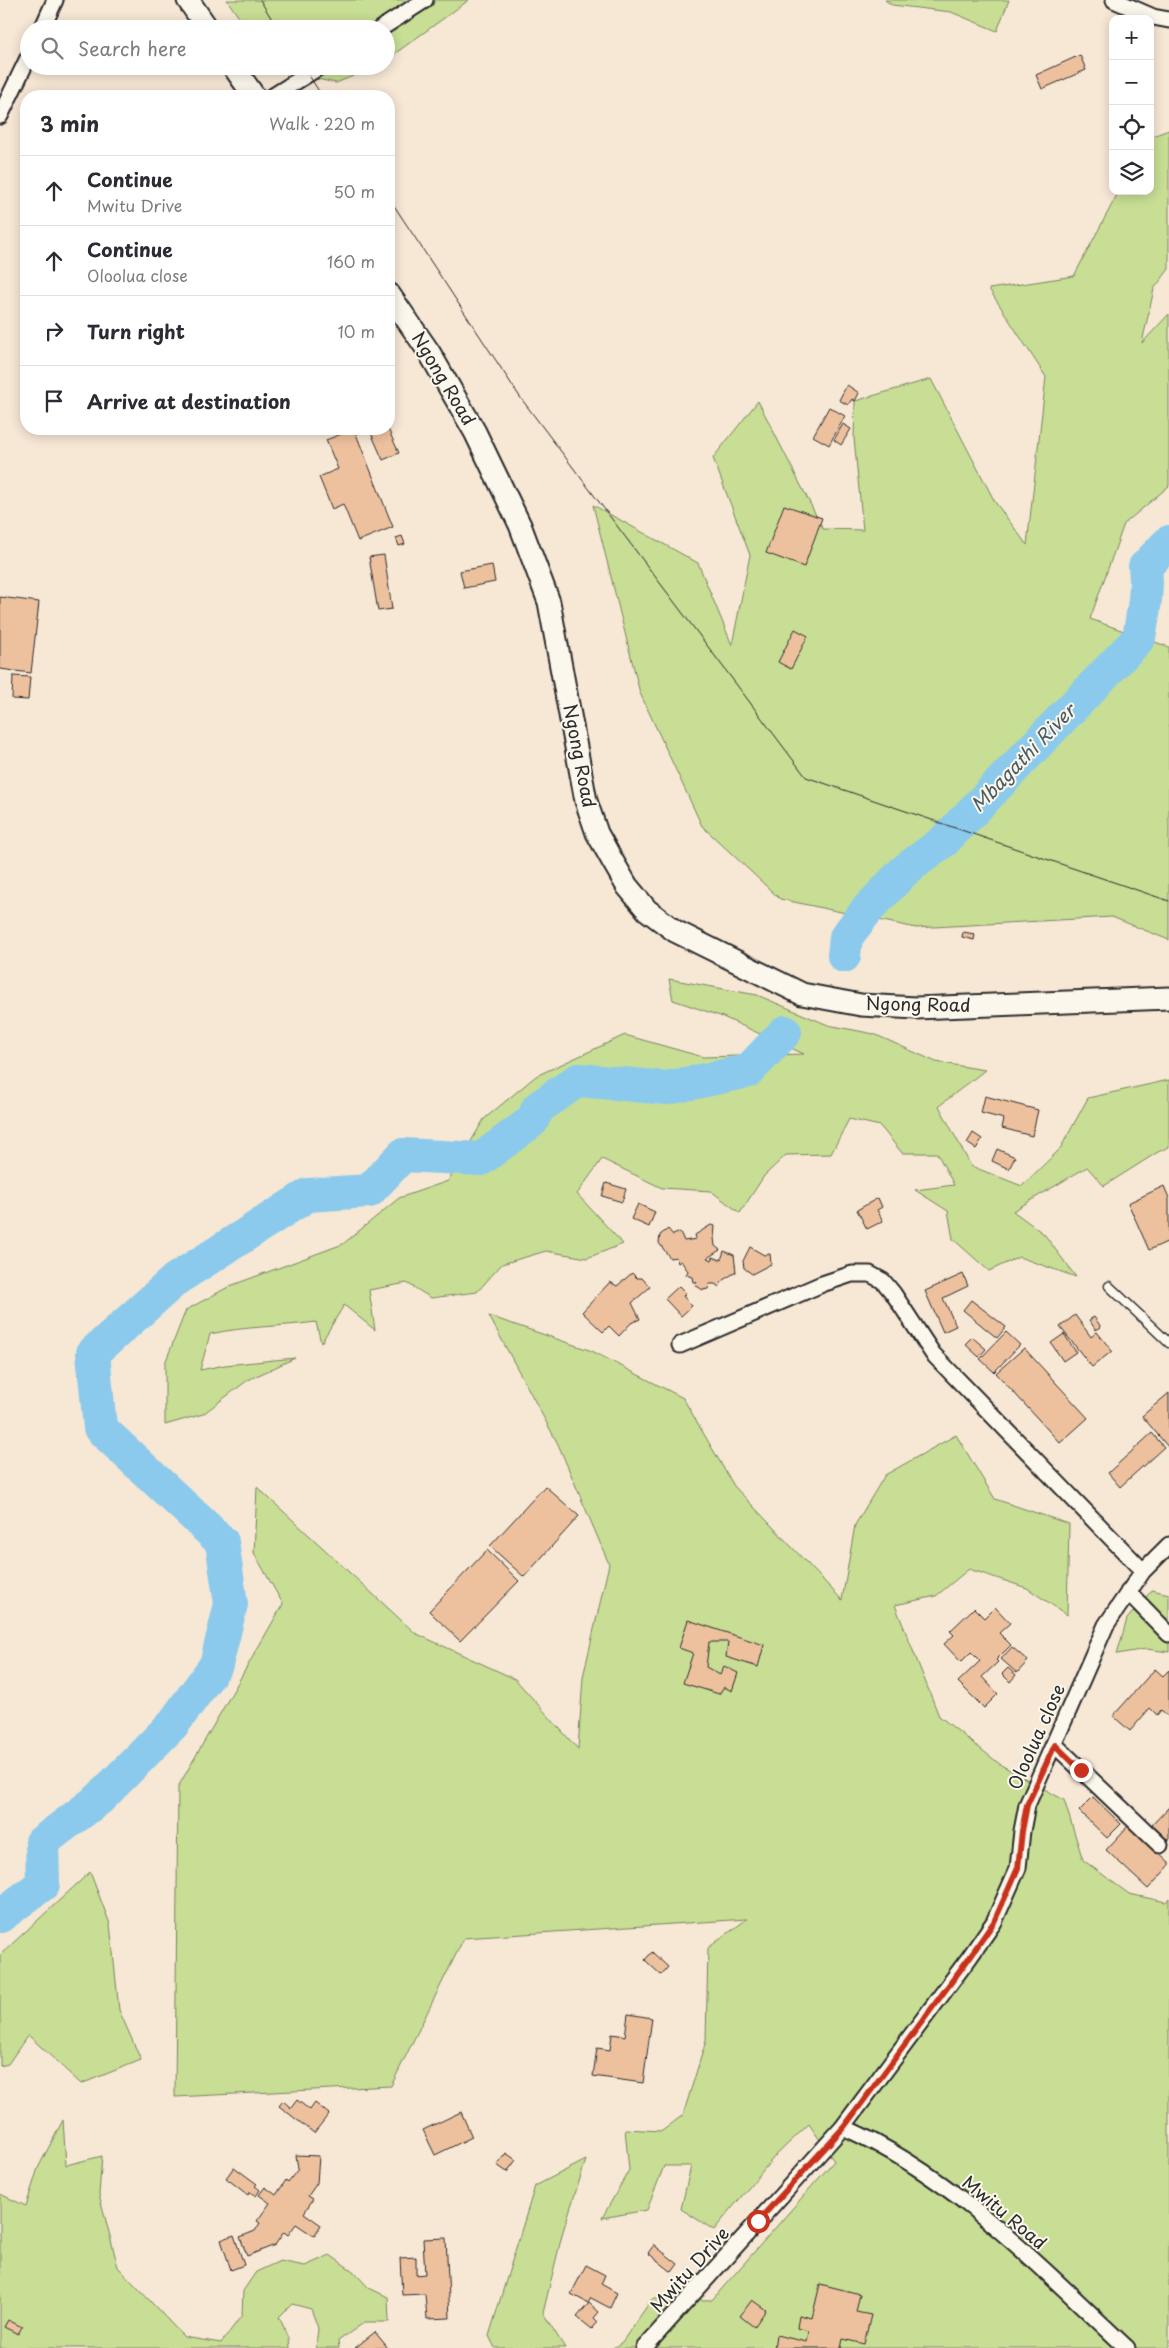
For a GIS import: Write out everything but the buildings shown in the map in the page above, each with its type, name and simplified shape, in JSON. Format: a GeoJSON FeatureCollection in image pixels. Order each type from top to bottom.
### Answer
{"type":"FeatureCollection","features":[{"type":"Feature","properties":{"kind":"main road"},"geometry":{"type":"LineString","coordinates":[[188,0],[202,20]]}},
{"type":"Feature","properties":{"kind":"main road"},"geometry":{"type":"LineString","coordinates":[[239,75],[250,90]]}},
{"type":"Feature","properties":{"kind":"main road","name":"Ngong Road"},"geometry":{"type":"LineString","coordinates":[[395,303],[429,352],[475,432],[520,525],[549,602],[586,801],[597,833],[612,860],[627,886],[647,910],[675,931],[802,994],[862,1005],[916,1008],[1169,998]]}},
{"type":"Feature","properties":{"kind":"street"},"geometry":{"type":"LineString","coordinates":[[46,20],[55,0]]}},
{"type":"Feature","properties":{"kind":"street"},"geometry":{"type":"LineString","coordinates":[[394,20],[426,0]]}},
{"type":"Feature","properties":{"kind":"street"},"geometry":{"type":"LineString","coordinates":[[1114,0],[1153,17],[1169,20]]}},
{"type":"Feature","properties":{"kind":"street"},"geometry":{"type":"LineString","coordinates":[[0,116],[20,75]]}},
{"type":"Feature","properties":{"kind":"street"},"geometry":{"type":"LineString","coordinates":[[283,90],[307,75]]}},
{"type":"Feature","properties":{"kind":"street"},"geometry":{"type":"LineString","coordinates":[[680,1345],[822,1284],[852,1274],[870,1274],[883,1281],[893,1293],[933,1354],[1144,1571]]}},
{"type":"Feature","properties":{"kind":"street","name":"Oloolua close"},"geometry":{"type":"LineString","coordinates":[[844,2127],[994,1922],[1018,1868],[1027,1805],[1055,1745],[1106,1625],[1144,1571],[1169,1544]]}},
{"type":"Feature","properties":{"kind":"street"},"geometry":{"type":"LineString","coordinates":[[1128,1592],[1169,1634]]}},
{"type":"Feature","properties":{"kind":"street"},"geometry":{"type":"LineString","coordinates":[[1055,1745],[1160,1845]]}},
{"type":"Feature","properties":{"kind":"street","name":"Mwitu Drive"},"geometry":{"type":"LineString","coordinates":[[644,2348],[844,2127]]}},
{"type":"Feature","properties":{"kind":"street","name":"Mwitu Road"},"geometry":{"type":"LineString","coordinates":[[844,2127],[900,2155],[996,2227],[1127,2348]]}},
{"type":"Feature","properties":{"kind":"lane"},"geometry":{"type":"LineString","coordinates":[[1109,1286],[1169,1344]]}},
{"type":"Feature","properties":{"kind":"green space"},"geometry":{"type":"Polygon","coordinates":[[[227,0],[469,0],[395,53],[395,20],[241,20],[227,0]]]}},
{"type":"Feature","properties":{"kind":"green space"},"geometry":{"type":"Polygon","coordinates":[[[885,0],[1009,0],[997,31],[951,12],[892,5],[885,0]]]}},
{"type":"Feature","properties":{"kind":"green space"},"geometry":{"type":"Polygon","coordinates":[[[298,75],[356,75],[336,83],[298,75]]]}},
{"type":"Feature","properties":{"kind":"green space"},"geometry":{"type":"Polygon","coordinates":[[[1169,130],[1169,269],[1154,289],[1142,343],[1169,314],[1169,486],[1124,524],[1090,619],[1169,647],[1169,940],[1112,917],[916,928],[780,899],[702,826],[640,693],[593,505],[698,563],[732,645],[750,555],[713,458],[758,401],[823,529],[863,530],[854,438],[855,401],[931,379],[995,502],[1027,545],[1046,377],[989,289],[1074,276],[1117,195],[1154,195],[1154,136],[1169,130]]]}},
{"type":"Feature","properties":{"kind":"green space"},"geometry":{"type":"Polygon","coordinates":[[[669,979],[757,995],[828,1025],[874,1034],[936,1062],[985,1070],[939,1106],[971,1166],[1022,1186],[1060,1149],[1088,1098],[1169,1080],[1169,1147],[1104,1186],[1087,1167],[1013,1211],[1044,1234],[1076,1277],[1019,1257],[989,1271],[953,1239],[948,1211],[915,1190],[954,1185],[937,1153],[902,1153],[880,1126],[849,1119],[831,1154],[786,1155],[764,1176],[740,1213],[711,1191],[662,1188],[602,1159],[577,1194],[623,1244],[587,1258],[546,1251],[502,1264],[477,1292],[431,1298],[407,1283],[369,1290],[375,1330],[344,1305],[321,1343],[316,1322],[237,1329],[210,1334],[200,1370],[225,1365],[295,1358],[248,1380],[203,1414],[165,1425],[165,1363],[186,1310],[230,1286],[343,1244],[399,1198],[448,1181],[484,1119],[536,1076],[625,1035],[703,1057],[804,1054],[723,1017],[673,1000],[669,979]]]}},
{"type":"Feature","properties":{"kind":"green space"},"geometry":{"type":"Polygon","coordinates":[[[489,1316],[592,1351],[683,1398],[734,1486],[842,1600],[855,1525],[885,1475],[956,1435],[995,1499],[1069,1524],[1067,1615],[1027,1588],[969,1569],[936,1596],[895,1605],[939,1716],[1001,1765],[1064,1800],[1083,1860],[1129,1894],[1166,1902],[1169,1898],[1169,2348],[613,2348],[622,2342],[652,2299],[712,2300],[834,2161],[809,2124],[774,2157],[714,2230],[681,2209],[691,2166],[664,2166],[647,2210],[602,2218],[629,2170],[625,2129],[662,2131],[683,2115],[706,2041],[708,1948],[747,1919],[464,1938],[391,2086],[175,2097],[178,1787],[283,1604],[254,1553],[257,1487],[415,1633],[515,1679],[578,1749],[583,1677],[609,1564],[558,1444],[489,1316]]]}},
{"type":"Feature","properties":{"kind":"green space"},"geometry":{"type":"Polygon","coordinates":[[[1152,1590],[1169,1594],[1169,1652],[1146,1649],[1117,1654],[1127,1619],[1152,1590]]]}},
{"type":"Feature","properties":{"kind":"green space"},"geometry":{"type":"Polygon","coordinates":[[[90,1872],[110,1924],[119,2010],[141,2060],[81,2084],[28,2035],[8,2064],[0,2066],[0,1955],[90,1872]]]}},
{"type":"Feature","properties":{"kind":"green space"},"geometry":{"type":"Polygon","coordinates":[[[63,2120],[66,2165],[102,2156],[99,2194],[118,2267],[184,2337],[221,2343],[242,2315],[243,2291],[256,2272],[280,2261],[305,2266],[330,2255],[353,2271],[369,2288],[388,2297],[389,2322],[365,2322],[338,2341],[339,2348],[316,2348],[318,2328],[311,2309],[292,2304],[279,2317],[289,2338],[290,2348],[0,2348],[0,2194],[26,2206],[38,2168],[63,2120]]]}},
{"type":"Feature","properties":{"kind":"green space"},"geometry":{"type":"Polygon","coordinates":[[[586,2160],[563,2231],[543,2313],[565,2348],[495,2348],[489,2336],[535,2186],[586,2160]]]}},
{"type":"Feature","properties":{"kind":"waterway","name":"Mbagathi River"},"geometry":{"type":"LineString","coordinates":[[844,956],[846,937],[867,910],[904,871],[944,841],[1139,638],[1145,594],[1145,567],[1169,542]]}},
{"type":"Feature","properties":{"kind":"waterway"},"geometry":{"type":"LineString","coordinates":[[0,1916],[43,1884],[42,1842],[99,1799],[173,1724],[216,1665],[231,1604],[222,1542],[100,1428],[93,1353],[176,1279],[308,1195],[369,1191],[403,1155],[481,1159],[532,1121],[538,1108],[578,1080],[667,1088],[748,1071],[785,1032]]}},
{"type":"Feature","properties":{"kind":"tram line"},"geometry":{"type":"LineString","coordinates":[[260,0],[272,20]]}},
{"type":"Feature","properties":{"kind":"tram line"},"geometry":{"type":"LineString","coordinates":[[309,75],[318,90]]}},
{"type":"Feature","properties":{"kind":"tram line"},"geometry":{"type":"LineString","coordinates":[[395,207],[520,397],[806,777],[1169,901]]}},
{"type":"Feature","properties":{"kind":"route"},"geometry":{"type":"LineString","coordinates":[[758,2221],[844,2127],[994,1922],[1018,1868],[1027,1805],[1055,1745],[1081,1770]]}}]}
